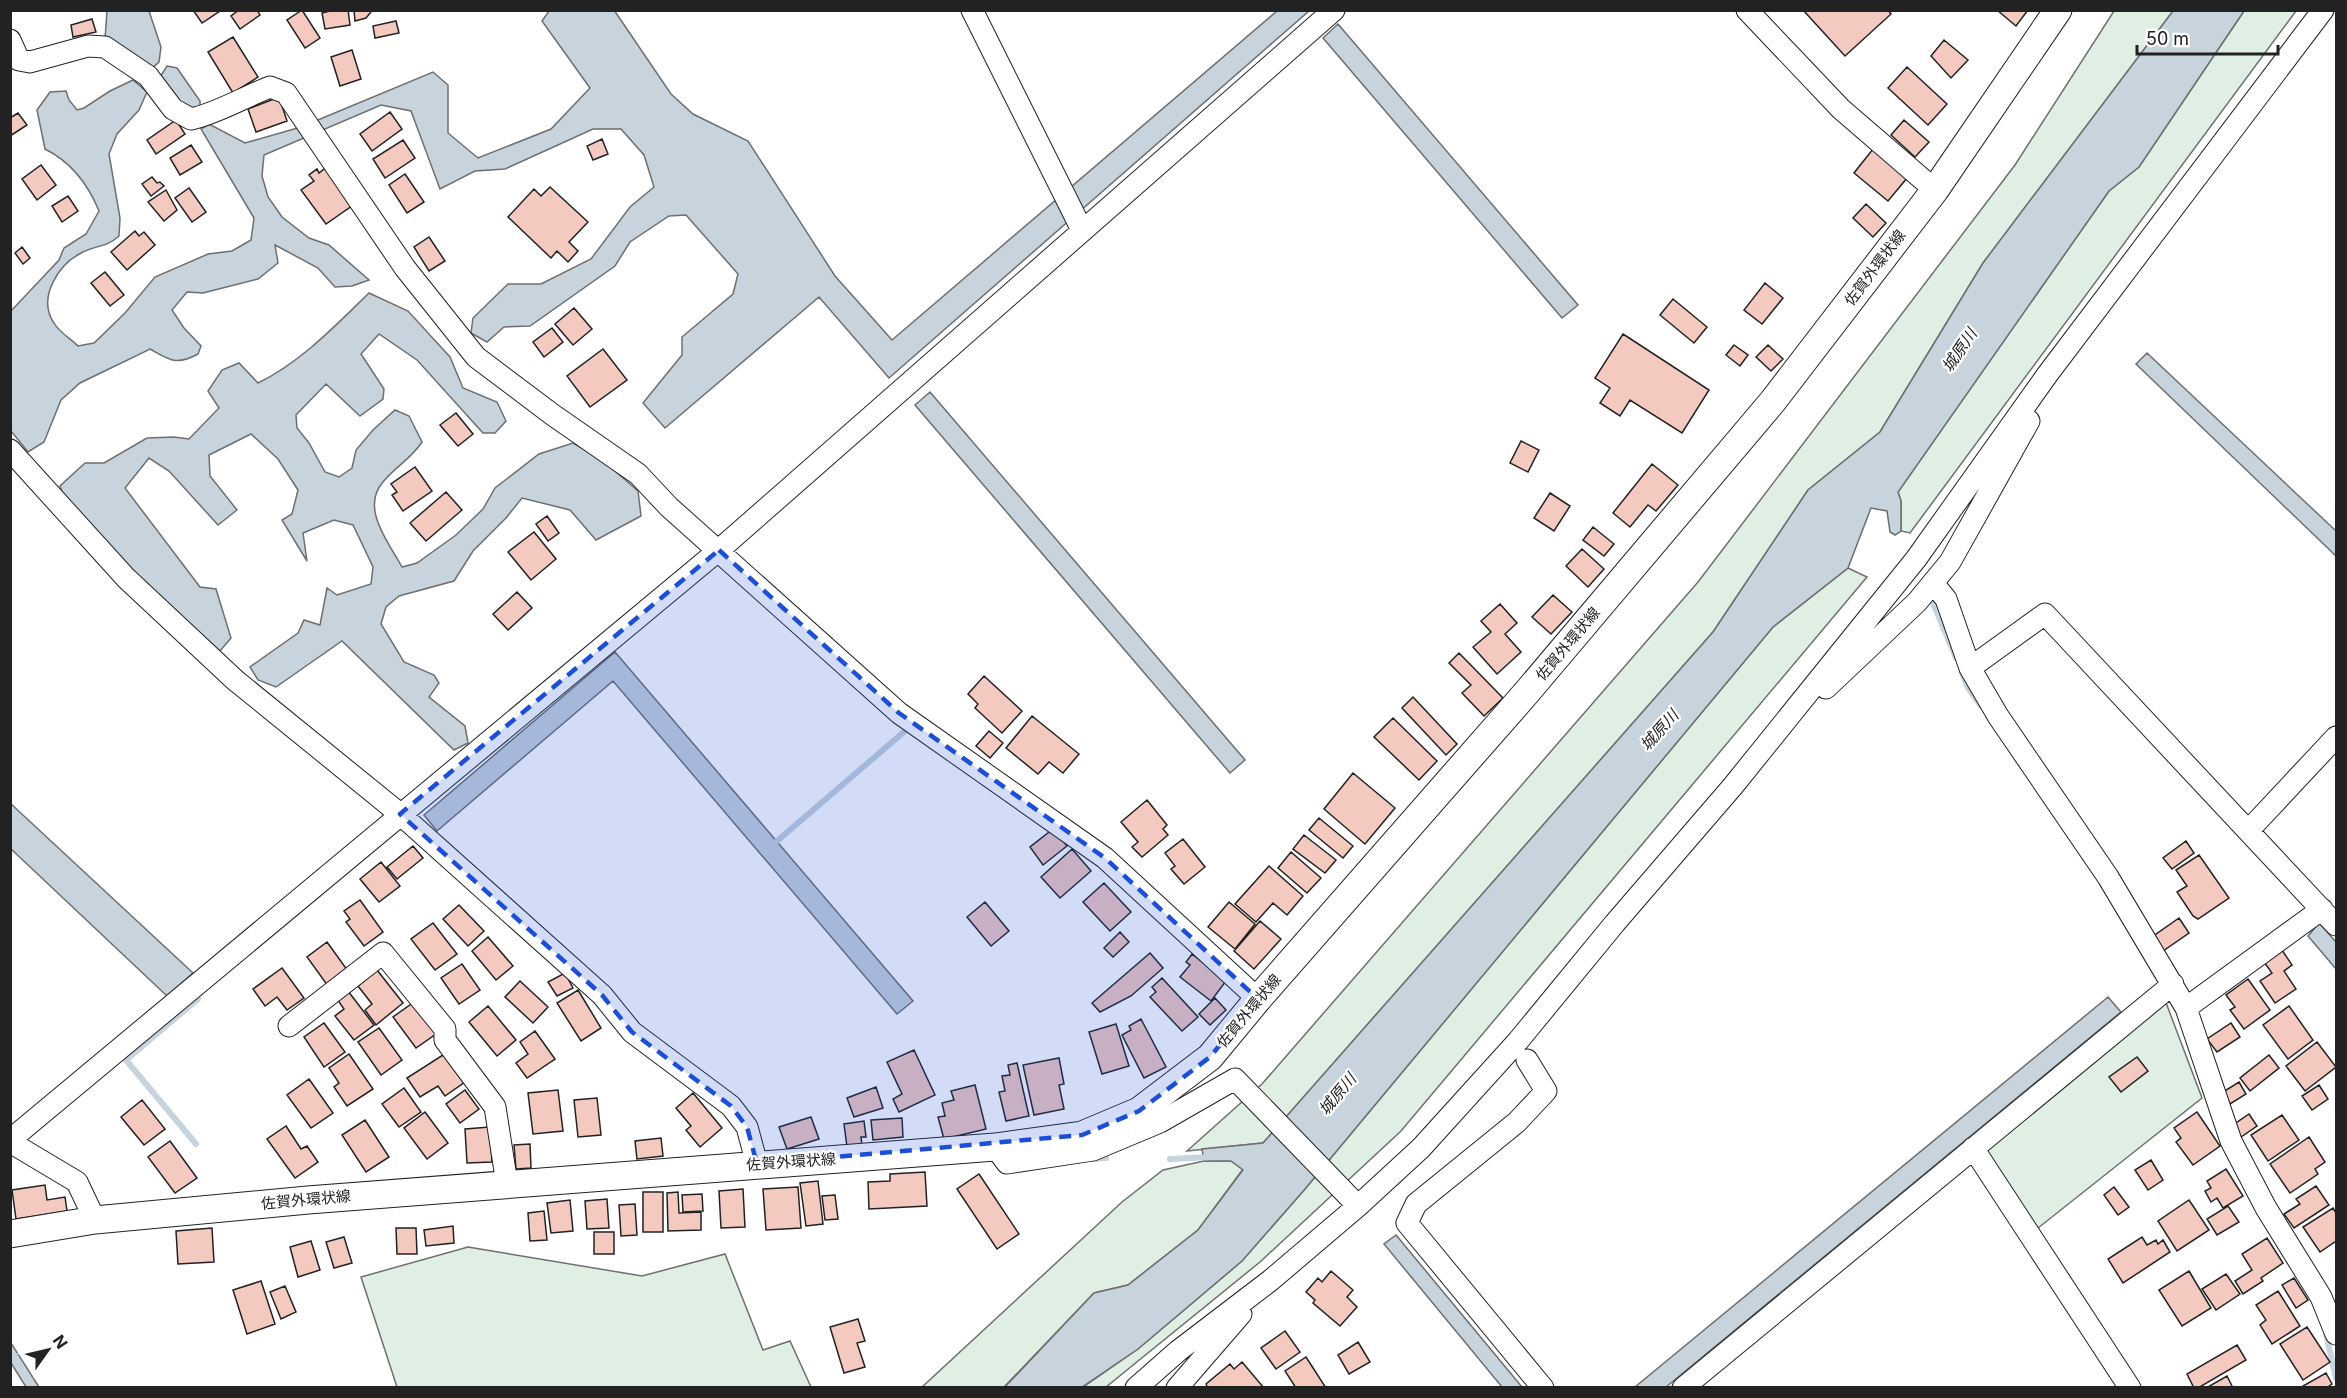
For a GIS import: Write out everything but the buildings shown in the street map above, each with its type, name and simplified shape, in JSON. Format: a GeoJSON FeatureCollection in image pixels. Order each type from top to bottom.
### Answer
{"type":"FeatureCollection","features":[{"type":"Feature","properties":{"kind":"main road","name":"佐賀外環状線"},"geometry":{"type":"LineString","coordinates":[[10,1234],[95,1220],[308,1200],[995,1147],[1082,1135],[1139,1112],[1210,1057],[1258,999],[1527,693],[1766,410],[1935,190],[2058,10]]}},
{"type":"Feature","properties":{"kind":"street"},"geometry":{"type":"LineString","coordinates":[[972,10],[1082,230]]}},
{"type":"Feature","properties":{"kind":"street"},"geometry":{"type":"LineString","coordinates":[[95,1220],[77,1182],[10,1141],[719,550],[1334,10]]}},
{"type":"Feature","properties":{"kind":"street"},"geometry":{"type":"LineString","coordinates":[[1748,10],[1841,109],[1935,190]]}},
{"type":"Feature","properties":{"kind":"street"},"geometry":{"type":"LineString","coordinates":[[1136,1388],[1178,1351],[1271,1280],[1358,1206],[1421,1148],[1518,1041],[1615,922],[1733,786],[1916,559],[2048,375],[2323,10]]}},
{"type":"Feature","properties":{"kind":"street"},"geometry":{"type":"LineString","coordinates":[[10,40],[20,60],[30,62],[88,46],[105,47],[148,76],[173,109],[191,119],[206,116],[270,87],[286,93],[405,268],[476,357],[638,474],[669,507],[899,713],[1105,858],[1258,999]]}},
{"type":"Feature","properties":{"kind":"street"},"geometry":{"type":"LineString","coordinates":[[1796,708],[1823,691],[1917,602],[1950,562],[2039,403],[2048,375]]}},
{"type":"Feature","properties":{"kind":"street"},"geometry":{"type":"LineString","coordinates":[[10,450],[134,586],[235,680],[400,814],[602,995],[632,1032],[731,1106],[747,1127],[757,1164]]}},
{"type":"Feature","properties":{"kind":"street"},"geometry":{"type":"LineString","coordinates":[[1933,583],[1946,599],[1970,668],[1998,716],[2108,877],[2186,1008],[2231,1141],[2266,1208],[2321,1297],[2337,1334]]}},
{"type":"Feature","properties":{"kind":"street"},"geometry":{"type":"LineString","coordinates":[[1970,668],[2045,614],[2337,925]]}},
{"type":"Feature","properties":{"kind":"street"},"geometry":{"type":"LineString","coordinates":[[2249,830],[2337,737]]}},
{"type":"Feature","properties":{"kind":"street"},"geometry":{"type":"LineString","coordinates":[[2186,1008],[2322,909]]}},
{"type":"Feature","properties":{"kind":"street"},"geometry":{"type":"LineString","coordinates":[[289,1026],[383,953],[445,1029],[445,1040],[495,1107],[507,1184]]}},
{"type":"Feature","properties":{"kind":"street"},"geometry":{"type":"LineString","coordinates":[[1683,1388],[2173,984]]}},
{"type":"Feature","properties":{"kind":"street"},"geometry":{"type":"LineString","coordinates":[[1527,1060],[1546,1091],[1517,1122],[1416,1204],[1407,1223],[1543,1388]]}},
{"type":"Feature","properties":{"kind":"street"},"geometry":{"type":"LineString","coordinates":[[995,1147],[1007,1163],[1093,1150],[1160,1122],[1235,1079],[1358,1206]]}},
{"type":"Feature","properties":{"kind":"street"},"geometry":{"type":"LineString","coordinates":[[1973,1148],[2130,1388]]}},
{"type":"Feature","properties":{"kind":"street"},"geometry":{"type":"LineString","coordinates":[[1178,1388],[1271,1280]]}},
{"type":"Feature","properties":{"kind":"highlighted area"},"geometry":{"type":"Polygon","coordinates":[[[719,550],[899,713],[1105,858],[1258,999],[1210,1057],[1139,1111],[1082,1135],[757,1164],[747,1127],[731,1106],[632,1032],[602,995],[400,814],[719,550]]]}},
{"type":"Feature","properties":{"kind":"green space"},"geometry":{"type":"Polygon","coordinates":[[[2114,11],[2173,11],[1983,263],[1880,432],[1808,490],[1713,632],[1263,1143],[1187,1151],[1262,1084],[1698,582],[2015,165],[2114,11]]]}},
{"type":"Feature","properties":{"kind":"green space"},"geometry":{"type":"Polygon","coordinates":[[[2244,11],[2296,11],[1910,533],[1901,531],[1901,501],[1898,492],[2109,191],[2139,167],[2244,11]]]}},
{"type":"Feature","properties":{"kind":"green space"},"geometry":{"type":"Polygon","coordinates":[[[1848,568],[1867,577],[1401,1131],[1260,1262],[1106,1387],[1082,1388],[1138,1349],[1242,1261],[1305,1189],[1773,627],[1848,568]]]}},
{"type":"Feature","properties":{"kind":"green space"},"geometry":{"type":"Polygon","coordinates":[[[2165,1000],[2202,1098],[2033,1232],[1985,1152],[2165,1000]]]}},
{"type":"Feature","properties":{"kind":"green space"},"geometry":{"type":"Polygon","coordinates":[[[1204,1161],[1231,1161],[1243,1169],[1198,1230],[1128,1285],[1094,1293],[1004,1387],[921,1388],[1122,1202],[1163,1170],[1204,1161]]]}},
{"type":"Feature","properties":{"kind":"green space"},"geometry":{"type":"Polygon","coordinates":[[[468,1247],[642,1276],[725,1254],[763,1350],[790,1341],[811,1387],[397,1387],[361,1277],[468,1247]]]}},
{"type":"Feature","properties":{"kind":"water"},"geometry":{"type":"Polygon","coordinates":[[[614,10],[671,94],[693,114],[748,141],[835,276],[892,340],[1277,11],[1309,11],[889,378],[819,297],[665,428],[643,403],[682,355],[682,337],[733,294],[738,274],[686,215],[669,216],[630,242],[615,266],[530,326],[504,327],[487,342],[471,333],[473,318],[508,284],[541,284],[591,259],[630,207],[654,187],[644,155],[621,129],[593,129],[505,169],[475,171],[440,189],[411,111],[381,105],[264,155],[262,176],[268,197],[282,217],[309,238],[329,245],[369,280],[352,286],[335,287],[318,268],[275,245],[278,263],[258,279],[203,293],[187,292],[172,310],[184,328],[201,346],[198,354],[178,361],[150,349],[80,383],[61,400],[44,442],[28,452],[11,431],[10,312],[59,260],[64,248],[86,234],[99,211],[78,175],[63,160],[45,149],[37,110],[50,92],[66,91],[69,100],[77,110],[133,80],[147,92],[139,110],[117,134],[109,154],[120,218],[119,236],[110,243],[86,250],[73,258],[58,274],[49,293],[49,313],[54,323],[78,346],[94,343],[125,313],[155,277],[208,254],[232,251],[251,240],[254,218],[201,129],[209,124],[245,143],[301,127],[433,72],[448,85],[448,133],[478,158],[551,129],[590,88],[542,21],[549,11],[614,10]]]}},
{"type":"Feature","properties":{"kind":"water"},"geometry":{"type":"Polygon","coordinates":[[[107,11],[149,11],[161,47],[159,62],[150,70],[105,39],[107,11]]]}},
{"type":"Feature","properties":{"kind":"water","name":"城原川"},"geometry":{"type":"Polygon","coordinates":[[[2173,11],[2244,11],[2139,167],[2109,191],[1898,492],[1901,501],[1901,531],[1895,535],[1890,532],[1887,511],[1871,508],[1848,568],[1773,627],[1305,1189],[1242,1261],[1138,1349],[1082,1387],[1004,1388],[1094,1293],[1128,1285],[1198,1230],[1243,1170],[1231,1161],[1204,1161],[1202,1149],[1263,1143],[1713,632],[1808,490],[1880,432],[1983,263],[2173,11]]]}},
{"type":"Feature","properties":{"kind":"water"},"geometry":{"type":"Polygon","coordinates":[[[1338,24],[1578,305],[1562,318],[1323,38],[1338,24]]]}},
{"type":"Feature","properties":{"kind":"water"},"geometry":{"type":"Polygon","coordinates":[[[167,66],[177,68],[200,101],[200,108],[182,108],[160,77],[167,66]]]}},
{"type":"Feature","properties":{"kind":"water"},"geometry":{"type":"Polygon","coordinates":[[[369,293],[408,311],[450,357],[463,388],[497,402],[506,421],[495,433],[483,433],[417,360],[379,334],[361,354],[384,389],[383,399],[360,416],[326,384],[296,415],[297,428],[309,443],[325,472],[339,477],[352,468],[356,450],[395,410],[409,416],[422,442],[383,482],[374,503],[379,525],[402,567],[417,563],[456,535],[483,509],[495,488],[539,454],[573,443],[600,458],[638,491],[641,516],[596,540],[570,510],[522,498],[506,518],[473,551],[454,581],[399,596],[386,607],[381,624],[404,662],[434,675],[439,683],[429,697],[465,726],[468,743],[454,750],[342,641],[276,687],[258,680],[250,667],[298,633],[304,620],[320,625],[327,588],[337,595],[371,584],[373,567],[353,525],[334,520],[303,533],[307,561],[282,520],[292,514],[298,490],[278,459],[251,434],[209,455],[210,476],[237,510],[218,525],[169,471],[149,458],[125,488],[200,587],[216,589],[231,638],[220,651],[143,585],[63,494],[60,486],[85,463],[104,463],[147,438],[189,439],[219,408],[208,391],[222,370],[239,363],[258,383],[303,354],[369,293]]]}},
{"type":"Feature","properties":{"kind":"water"},"geometry":{"type":"Polygon","coordinates":[[[2147,353],[2336,531],[2336,556],[2136,364],[2147,353]]]}},
{"type":"Feature","properties":{"kind":"water"},"geometry":{"type":"Polygon","coordinates":[[[930,392],[1245,760],[1230,773],[915,405],[930,392]]]}},
{"type":"Feature","properties":{"kind":"water"},"geometry":{"type":"Polygon","coordinates":[[[615,652],[913,1001],[897,1014],[613,681],[437,831],[424,815],[615,652]]]}},
{"type":"Feature","properties":{"kind":"water"},"geometry":{"type":"Polygon","coordinates":[[[10,803],[193,973],[167,996],[11,849],[10,803]]]}},
{"type":"Feature","properties":{"kind":"water"},"geometry":{"type":"Polygon","coordinates":[[[2319,923],[2336,942],[2336,969],[2308,936],[2319,923]]]}},
{"type":"Feature","properties":{"kind":"water"},"geometry":{"type":"Polygon","coordinates":[[[2108,997],[2121,1012],[1666,1387],[1635,1387],[2108,997]]]}},
{"type":"Feature","properties":{"kind":"water"},"geometry":{"type":"Polygon","coordinates":[[[1396,1235],[1522,1387],[1502,1387],[1384,1244],[1396,1235]]]}},
{"type":"Feature","properties":{"kind":"water"},"geometry":{"type":"Polygon","coordinates":[[[10,1343],[39,1387],[26,1387],[11,1363],[10,1343]]]}},
{"type":"Feature","properties":{"kind":"waterway"},"geometry":{"type":"LineString","coordinates":[[1931,598],[1956,658]]}},
{"type":"Feature","properties":{"kind":"waterway"},"geometry":{"type":"LineString","coordinates":[[1962,673],[1968,688],[1981,706]]}},
{"type":"Feature","properties":{"kind":"waterway"},"geometry":{"type":"LineString","coordinates":[[777,841],[905,731]]}},
{"type":"Feature","properties":{"kind":"waterway"},"geometry":{"type":"LineString","coordinates":[[196,1144],[126,1060],[198,999]]}},
{"type":"Feature","properties":{"kind":"waterway"},"geometry":{"type":"LineString","coordinates":[[1170,1159],[1212,1157]]}},
{"type":"Feature","properties":{"kind":"waterway"},"geometry":{"type":"LineString","coordinates":[[1091,1159],[1106,1158]]}},
{"type":"Feature","properties":{"kind":"waterway"},"geometry":{"type":"LineString","coordinates":[[2326,1334],[2336,1378]]}}]}
